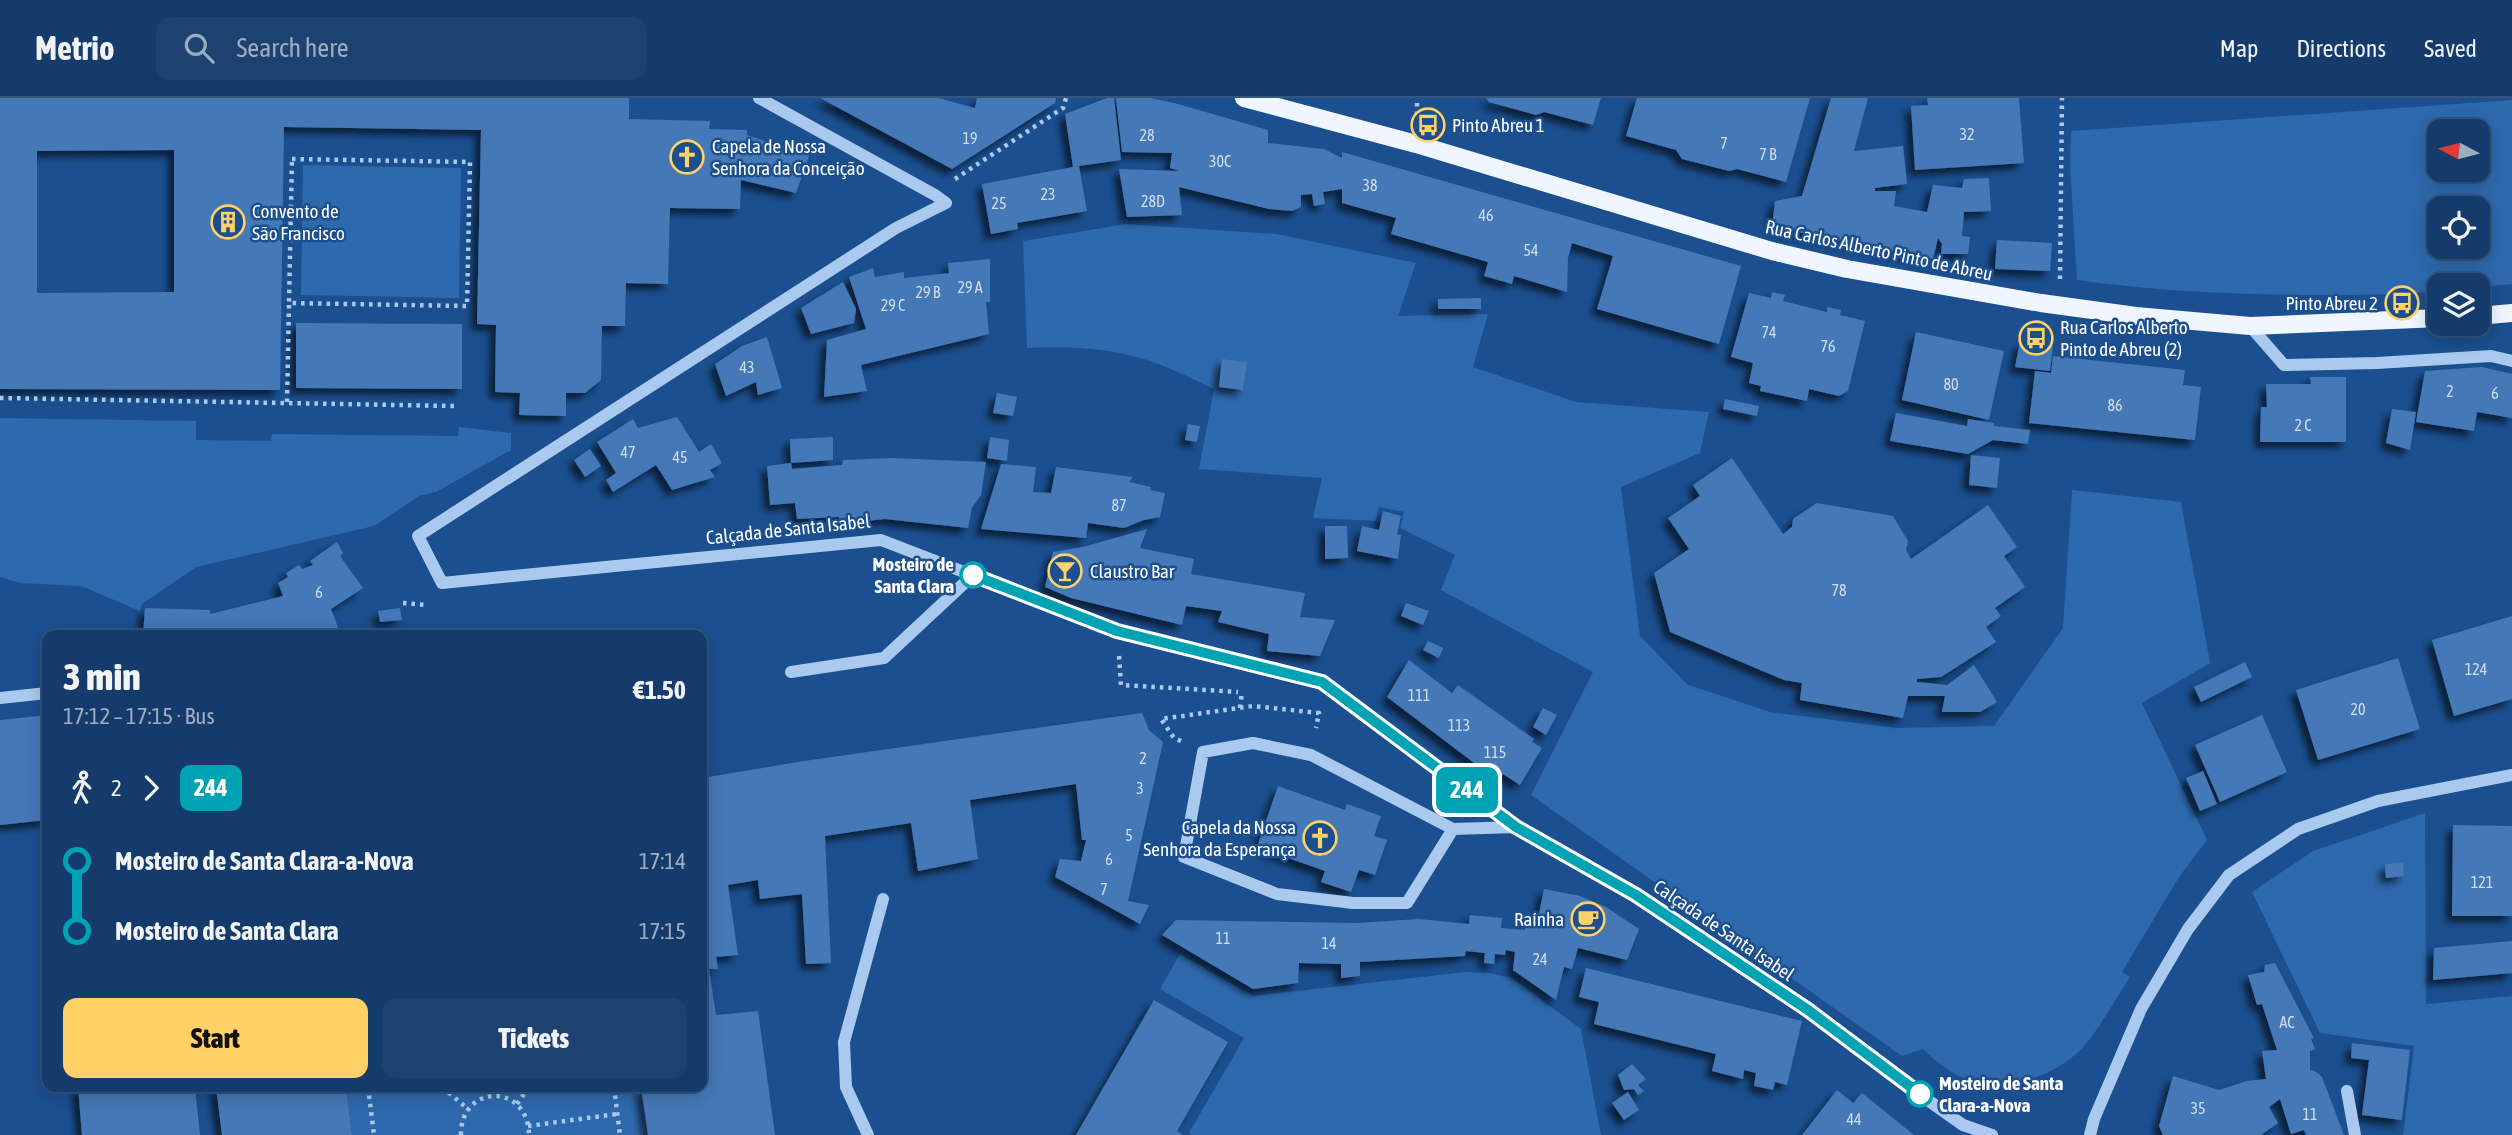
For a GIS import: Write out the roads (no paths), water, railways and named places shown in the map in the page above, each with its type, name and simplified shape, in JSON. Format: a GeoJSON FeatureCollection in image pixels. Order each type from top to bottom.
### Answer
{"type":"FeatureCollection","features":[{"type":"Feature","properties":{"kind":"main road","name":"Rua Carlos Alberto Pinto de Abreu"},"geometry":{"type":"LineString","coordinates":[[1244,98],[1416,144],[1813,261],[2059,306],[2136,316],[2250,326],[2427,319]]}},
{"type":"Feature","properties":{"kind":"main road"},"geometry":{"type":"LineString","coordinates":[[2490,315],[2512,313]]}},
{"type":"Feature","properties":{"kind":"street","name":"Calçada de Santa Isabel"},"geometry":{"type":"LineString","coordinates":[[759,98],[946,203],[896,228],[418,536],[442,583],[881,540],[1117,631],[1322,682],[1516,827],[1636,895],[1808,1010],[1963,1125],[1992,1135]]}},
{"type":"Feature","properties":{"kind":"street"},"geometry":{"type":"LineString","coordinates":[[2250,326],[2284,365],[2491,356],[2512,360]]}},
{"type":"Feature","properties":{"kind":"street"},"geometry":{"type":"LineString","coordinates":[[791,672],[884,658],[973,575]]}},
{"type":"Feature","properties":{"kind":"street"},"geometry":{"type":"LineString","coordinates":[[0,698],[42,694]]}},
{"type":"Feature","properties":{"kind":"street"},"geometry":{"type":"LineString","coordinates":[[1453,829],[1407,904],[1353,903],[1277,894],[1184,857],[1203,752],[1253,743],[1311,755],[1453,829],[1516,827]]}},
{"type":"Feature","properties":{"kind":"street"},"geometry":{"type":"LineString","coordinates":[[2090,1135],[2094,1119],[2141,1009],[2188,929],[2229,875],[2298,829],[2378,801],[2512,775]]}},
{"type":"Feature","properties":{"kind":"street"},"geometry":{"type":"LineString","coordinates":[[868,1135],[846,1087],[844,1042],[883,899]]}},
{"type":"Feature","properties":{"kind":"street"},"geometry":{"type":"LineString","coordinates":[[2347,1091],[2355,1135]]}},
{"type":"Feature","properties":{"kind":"place","name":"Pinto Abreu 1"},"geometry":{"type":"Point","coordinates":[1428,125]}},
{"type":"Feature","properties":{"kind":"place","name":"Capela de Nossa Senhora da Conceição"},"geometry":{"type":"Point","coordinates":[687,157]}},
{"type":"Feature","properties":{"kind":"place","name":"Convento de São Francisco"},"geometry":{"type":"Point","coordinates":[228,222]}},
{"type":"Feature","properties":{"kind":"place","name":"Pinto Abreu 2"},"geometry":{"type":"Point","coordinates":[2402,303]}},
{"type":"Feature","properties":{"kind":"place","name":"Rua Carlos Alberto Pinto de Abreu (2)"},"geometry":{"type":"Point","coordinates":[2036,338]}},
{"type":"Feature","properties":{"kind":"place","name":"Claustro Bar"},"geometry":{"type":"Point","coordinates":[1065,571]}},
{"type":"Feature","properties":{"kind":"place","name":"Mosteiro de Santa Clara"},"geometry":{"type":"Point","coordinates":[973,575]}},
{"type":"Feature","properties":{"kind":"place","name":"Capela da Nossa Senhora da Esperança"},"geometry":{"type":"Point","coordinates":[1320,838]}},
{"type":"Feature","properties":{"kind":"place","name":"Raínha"},"geometry":{"type":"Point","coordinates":[1588,919]}},
{"type":"Feature","properties":{"kind":"place","name":"Mosteiro de Santa Clara-a-Nova"},"geometry":{"type":"Point","coordinates":[1920,1094]}}]}
